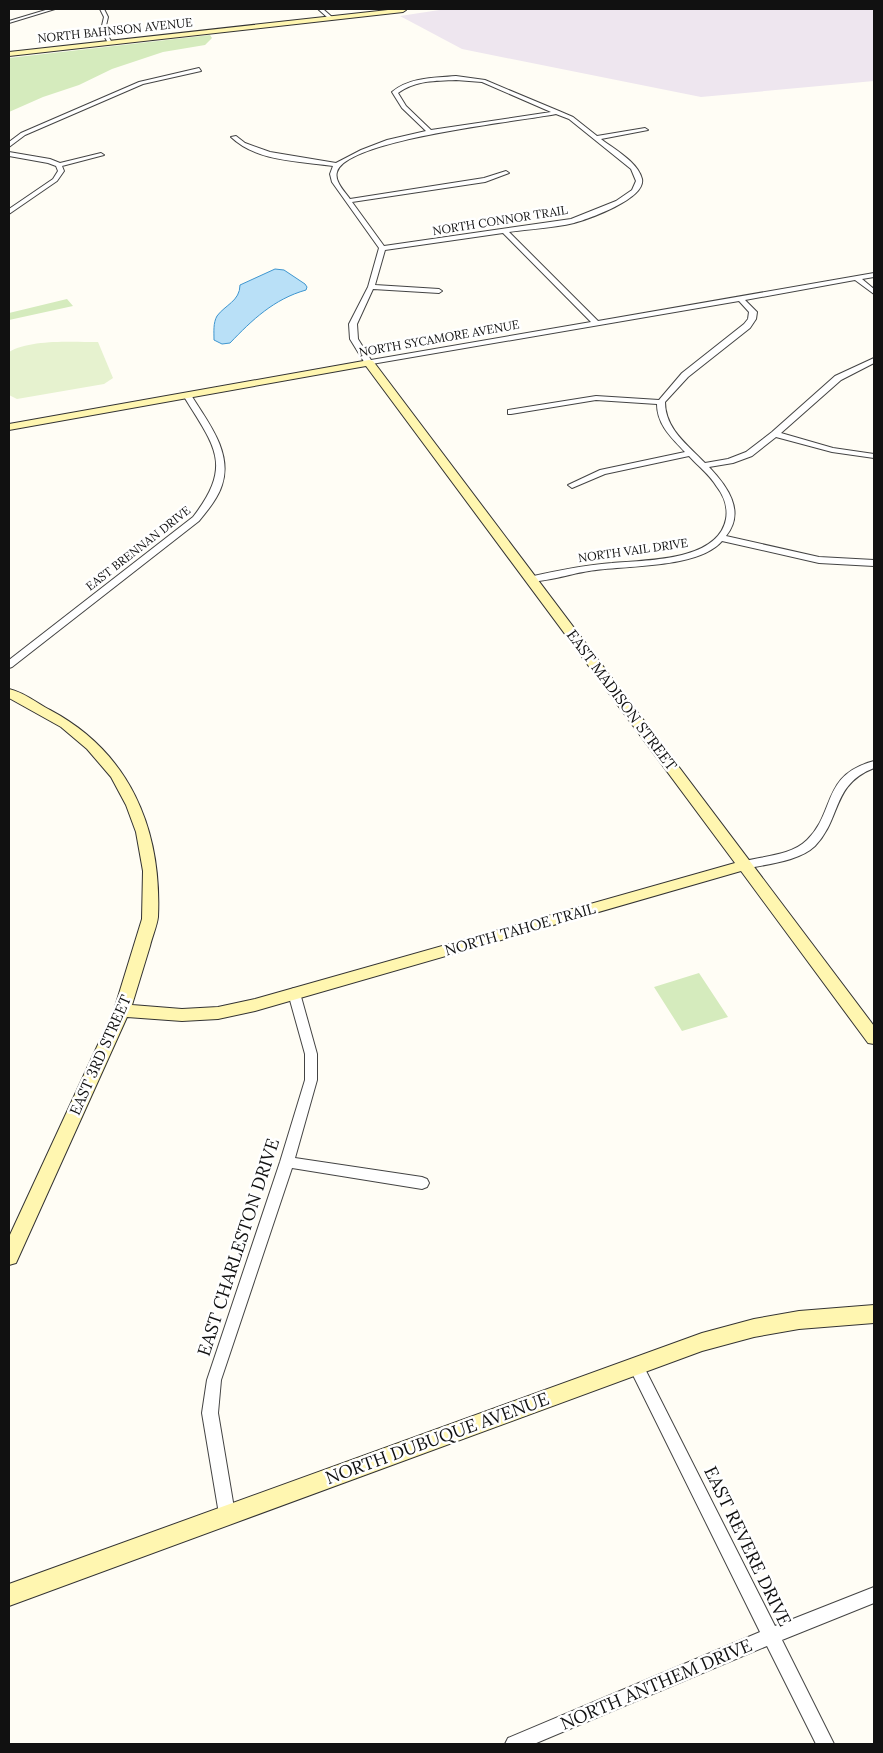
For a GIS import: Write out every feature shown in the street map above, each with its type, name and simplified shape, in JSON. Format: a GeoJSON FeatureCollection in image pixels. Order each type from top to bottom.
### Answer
{"type":"FeatureCollection","features":[{"type":"Feature","properties":{"kind":"street"},"geometry":{"type":"LineString","coordinates":[[9,22],[53,9]]}},
{"type":"Feature","properties":{"kind":"street"},"geometry":{"type":"LineString","coordinates":[[102,9],[106,17],[103,30],[110,42]]}},
{"type":"Feature","properties":{"kind":"street"},"geometry":{"type":"LineString","coordinates":[[320,9],[330,17]]}},
{"type":"Feature","properties":{"kind":"street","name":"NORTH BAHNSON AVENUE"},"geometry":{"type":"LineString","coordinates":[[9,54],[403,10]]}},
{"type":"Feature","properties":{"kind":"street"},"geometry":{"type":"LineString","coordinates":[[9,145],[23,134],[133,86],[161,77],[199,70]]}},
{"type":"Feature","properties":{"kind":"street"},"geometry":{"type":"LineString","coordinates":[[429,131],[396,98],[395,92],[407,84],[423,80],[448,78],[474,79],[557,112],[578,123],[598,138],[645,130]]}},
{"type":"Feature","properties":{"kind":"street"},"geometry":{"type":"LineString","coordinates":[[368,363],[354,339],[353,324],[371,287],[382,248],[335,182],[333,174],[337,165],[356,154],[386,142],[429,131],[557,112]]}},
{"type":"Feature","properties":{"kind":"street"},"geometry":{"type":"LineString","coordinates":[[234,137],[256,150],[337,165]]}},
{"type":"Feature","properties":{"kind":"street","name":"NORTH CONNOR TRAIL"},"geometry":{"type":"LineString","coordinates":[[382,248],[505,232],[583,218],[632,194],[638,185],[638,178],[633,168],[598,138]]}},
{"type":"Feature","properties":{"kind":"street"},"geometry":{"type":"LineString","coordinates":[[9,154],[50,161],[59,165],[100,155]]}},
{"type":"Feature","properties":{"kind":"street"},"geometry":{"type":"LineString","coordinates":[[9,212],[55,180],[61,171],[59,165]]}},
{"type":"Feature","properties":{"kind":"street"},"geometry":{"type":"LineString","coordinates":[[348,200],[485,180],[506,173]]}},
{"type":"Feature","properties":{"kind":"street"},"geometry":{"type":"LineString","coordinates":[[505,232],[596,323]]}},
{"type":"Feature","properties":{"kind":"street","name":"NORTH SYCAMORE AVENUE"},"geometry":{"type":"LineString","coordinates":[[9,428],[874,275]]}},
{"type":"Feature","properties":{"kind":"street"},"geometry":{"type":"LineString","coordinates":[[856,278],[874,292]]}},
{"type":"Feature","properties":{"kind":"street"},"geometry":{"type":"LineString","coordinates":[[371,287],[439,290]]}},
{"type":"Feature","properties":{"kind":"street"},"geometry":{"type":"LineString","coordinates":[[740,298],[753,312],[752,319],[747,326],[685,375],[667,393],[662,402],[661,410],[667,428],[720,484],[729,502],[731,522],[722,538],[819,560],[874,563]]}},
{"type":"Feature","properties":{"kind":"street"},"geometry":{"type":"LineString","coordinates":[[703,466],[730,461],[749,454],[775,434],[838,378],[874,360]]}},
{"type":"Feature","properties":{"kind":"street","name":"EAST MADISON STREET"},"geometry":{"type":"LineString","coordinates":[[368,363],[532,579],[874,1038]]}},
{"type":"Feature","properties":{"kind":"street","name":"EAST BRENNAN DRIVE"},"geometry":{"type":"LineString","coordinates":[[9,665],[196,519],[210,504],[222,464],[220,450],[187,395]]}},
{"type":"Feature","properties":{"kind":"street"},"geometry":{"type":"LineString","coordinates":[[511,412],[596,398],[662,402]]}},
{"type":"Feature","properties":{"kind":"street"},"geometry":{"type":"LineString","coordinates":[[775,434],[832,450],[874,456]]}},
{"type":"Feature","properties":{"kind":"street"},"geometry":{"type":"LineString","coordinates":[[572,485],[603,472],[690,453]]}},
{"type":"Feature","properties":{"kind":"street","name":"NORTH VAIL DRIVE"},"geometry":{"type":"LineString","coordinates":[[532,579],[596,566],[680,558],[694,554],[722,538]]}},
{"type":"Feature","properties":{"kind":"street","name":"EAST 3RD STREET"},"geometry":{"type":"LineString","coordinates":[[9,693],[66,724],[92,746],[117,775],[133,805],[144,832],[150,871],[150,919],[122,1010],[13,1239],[9,1258]]}},
{"type":"Feature","properties":{"kind":"street","name":"NORTH TAHOE TRAIL"},"geometry":{"type":"LineString","coordinates":[[122,1010],[182,1015],[218,1013],[255,1005],[788,854],[810,843],[822,826],[831,803],[843,783],[852,775],[874,764]]}},
{"type":"Feature","properties":{"kind":"street","name":"EAST CHARLESTON DRIVE"},"geometry":{"type":"LineString","coordinates":[[227,1514],[210,1413],[214,1380],[287,1162],[312,1080],[306,1034],[294,993]]}},
{"type":"Feature","properties":{"kind":"street"},"geometry":{"type":"LineString","coordinates":[[287,1162],[422,1183]]}},
{"type":"Feature","properties":{"kind":"street","name":"NORTH DUBUQUE AVENUE"},"geometry":{"type":"LineString","coordinates":[[9,1595],[702,1342],[754,1328],[798,1320],[874,1314]]}},
{"type":"Feature","properties":{"kind":"street","name":"EAST REVERE DRIVE"},"geometry":{"type":"LineString","coordinates":[[636,1366],[825,1744]]}},
{"type":"Feature","properties":{"kind":"street","name":"NORTH ANTHEM DRIVE"},"geometry":{"type":"LineString","coordinates":[[514,1744],[770,1636],[874,1595]]}},
{"type":"Feature","properties":{"kind":"shaded area"},"geometry":{"type":"Polygon","coordinates":[[[446,9],[874,9],[874,81],[701,97],[462,49],[400,16],[446,9]]]}},
{"type":"Feature","properties":{"kind":"green space"},"geometry":{"type":"Polygon","coordinates":[[[210,35],[212,38],[205,45],[163,52],[112,69],[79,85],[43,97],[9,112],[9,58],[210,35]]]}},
{"type":"Feature","properties":{"kind":"green space"},"geometry":{"type":"Polygon","coordinates":[[[67,299],[73,306],[9,320],[9,313],[67,299]]]}},
{"type":"Feature","properties":{"kind":"green space"},"geometry":{"type":"Polygon","coordinates":[[[98,342],[113,378],[104,384],[17,399],[9,395],[9,352],[40,343],[98,342]]]}},
{"type":"Feature","properties":{"kind":"green space"},"geometry":{"type":"Polygon","coordinates":[[[699,973],[728,1017],[682,1031],[654,987],[699,973]]]}},
{"type":"Feature","properties":{"kind":"water"},"geometry":{"type":"Polygon","coordinates":[[[275,269],[284,270],[305,284],[306,290],[284,299],[264,311],[230,343],[222,344],[214,340],[214,325],[217,316],[238,295],[240,285],[275,269]]]}}]}
